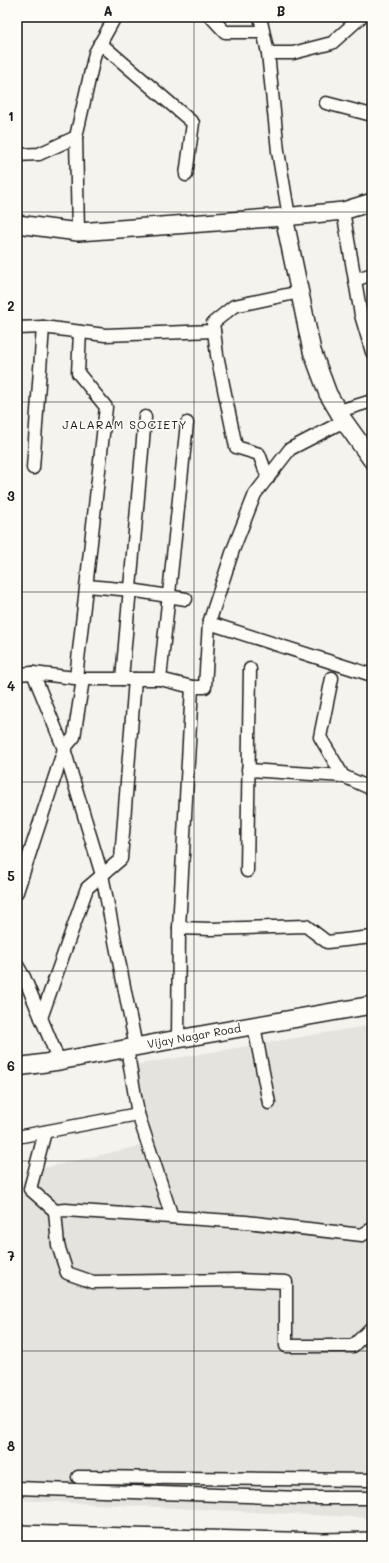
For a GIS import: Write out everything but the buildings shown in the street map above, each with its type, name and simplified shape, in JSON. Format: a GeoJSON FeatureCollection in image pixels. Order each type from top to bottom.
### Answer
{"type":"FeatureCollection","features":[{"type":"Feature","properties":{"kind":"main road"},"geometry":{"type":"LineString","coordinates":[[17,1535],[323,1543],[372,1542]]}},
{"type":"Feature","properties":{"kind":"street"},"geometry":{"type":"LineString","coordinates":[[78,232],[76,137],[95,53],[115,17]]}},
{"type":"Feature","properties":{"kind":"street"},"geometry":{"type":"LineString","coordinates":[[211,17],[225,32],[263,32]]}},
{"type":"Feature","properties":{"kind":"street"},"geometry":{"type":"LineString","coordinates":[[260,17],[268,53],[286,217],[312,351],[328,394],[341,416],[372,460]]}},
{"type":"Feature","properties":{"kind":"street"},"geometry":{"type":"LineString","coordinates":[[268,53],[293,53],[332,43],[361,17]]}},
{"type":"Feature","properties":{"kind":"street"},"geometry":{"type":"LineString","coordinates":[[100,43],[193,123],[186,175]]}},
{"type":"Feature","properties":{"kind":"street"},"geometry":{"type":"LineString","coordinates":[[326,103],[372,115]]}},
{"type":"Feature","properties":{"kind":"street"},"geometry":{"type":"LineString","coordinates":[[17,155],[39,154],[76,137]]}},
{"type":"Feature","properties":{"kind":"street"},"geometry":{"type":"LineString","coordinates":[[17,224],[78,232],[286,217],[343,211],[372,202]]}},
{"type":"Feature","properties":{"kind":"street"},"geometry":{"type":"LineString","coordinates":[[343,211],[361,315],[372,352]]}},
{"type":"Feature","properties":{"kind":"street"},"geometry":{"type":"LineString","coordinates":[[355,280],[372,274]]}},
{"type":"Feature","properties":{"kind":"street"},"geometry":{"type":"LineString","coordinates":[[268,478],[259,454],[236,448],[217,355],[213,323],[234,306],[300,292]]}},
{"type":"Feature","properties":{"kind":"street"},"geometry":{"type":"LineString","coordinates":[[17,328],[43,327],[105,335],[214,331]]}},
{"type":"Feature","properties":{"kind":"street"},"geometry":{"type":"LineString","coordinates":[[33,468],[43,327]]}},
{"type":"Feature","properties":{"kind":"street"},"geometry":{"type":"LineString","coordinates":[[17,892],[64,749],[74,737],[87,586],[106,407],[78,373],[80,332]]}},
{"type":"Feature","properties":{"kind":"street"},"geometry":{"type":"LineString","coordinates":[[18,677],[33,674],[80,678],[160,679],[204,687],[209,623],[232,550],[255,494],[290,449],[341,416],[372,401]]}},
{"type":"Feature","properties":{"kind":"street"},"geometry":{"type":"LineString","coordinates":[[122,679],[146,417]]}},
{"type":"Feature","properties":{"kind":"street"},"geometry":{"type":"LineString","coordinates":[[160,679],[187,423]]}},
{"type":"Feature","properties":{"kind":"street"},"geometry":{"type":"LineString","coordinates":[[87,586],[131,590],[186,599]]}},
{"type":"Feature","properties":{"kind":"street"},"geometry":{"type":"LineString","coordinates":[[209,623],[372,675]]}},
{"type":"Feature","properties":{"kind":"street"},"geometry":{"type":"LineString","coordinates":[[247,872],[250,669]]}},
{"type":"Feature","properties":{"kind":"street"},"geometry":{"type":"LineString","coordinates":[[33,674],[64,749],[102,875],[132,1047],[138,1114],[172,1217]]}},
{"type":"Feature","properties":{"kind":"street"},"geometry":{"type":"LineString","coordinates":[[332,678],[320,737],[343,776]]}},
{"type":"Feature","properties":{"kind":"street"},"geometry":{"type":"LineString","coordinates":[[41,1018],[87,888],[121,859],[135,679]]}},
{"type":"Feature","properties":{"kind":"street"},"geometry":{"type":"LineString","coordinates":[[178,1038],[179,928],[192,686]]}},
{"type":"Feature","properties":{"kind":"street"},"geometry":{"type":"LineString","coordinates":[[248,770],[343,776],[372,789]]}},
{"type":"Feature","properties":{"kind":"street"},"geometry":{"type":"LineString","coordinates":[[179,928],[211,930],[306,926],[327,942],[372,936]]}},
{"type":"Feature","properties":{"kind":"street"},"geometry":{"type":"LineString","coordinates":[[17,965],[24,977],[59,1061]]}},
{"type":"Feature","properties":{"kind":"street","name":"Vijay Nagar Road"},"geometry":{"type":"LineString","coordinates":[[17,1067],[59,1061],[178,1038],[372,1005]]}},
{"type":"Feature","properties":{"kind":"street"},"geometry":{"type":"LineString","coordinates":[[254,1026],[269,1103]]}},
{"type":"Feature","properties":{"kind":"street"},"geometry":{"type":"LineString","coordinates":[[17,1137],[138,1114]]}},
{"type":"Feature","properties":{"kind":"street"},"geometry":{"type":"LineString","coordinates":[[45,1132],[30,1188],[56,1211],[58,1245],[67,1273],[93,1282],[238,1280],[286,1282],[286,1346],[353,1346],[372,1327]]}},
{"type":"Feature","properties":{"kind":"street"},"geometry":{"type":"LineString","coordinates":[[56,1211],[65,1210],[246,1222],[362,1235],[372,1229]]}},
{"type":"Feature","properties":{"kind":"street"},"geometry":{"type":"LineString","coordinates":[[78,1477],[372,1480]]}},
{"type":"Feature","properties":{"kind":"street"},"geometry":{"type":"LineString","coordinates":[[17,1488],[301,1498],[372,1498]]}},
{"type":"Feature","properties":{"kind":"shaded area"},"geometry":{"type":"Polygon","coordinates":[[[372,1025],[372,1518],[17,1500],[17,1188],[31,1171],[144,1145],[135,1065],[372,1025]]]}},
{"type":"Feature","properties":{"kind":"district","name":"JALARAM SOCIETY"},"geometry":{"type":"Point","coordinates":[125,425]}}]}
